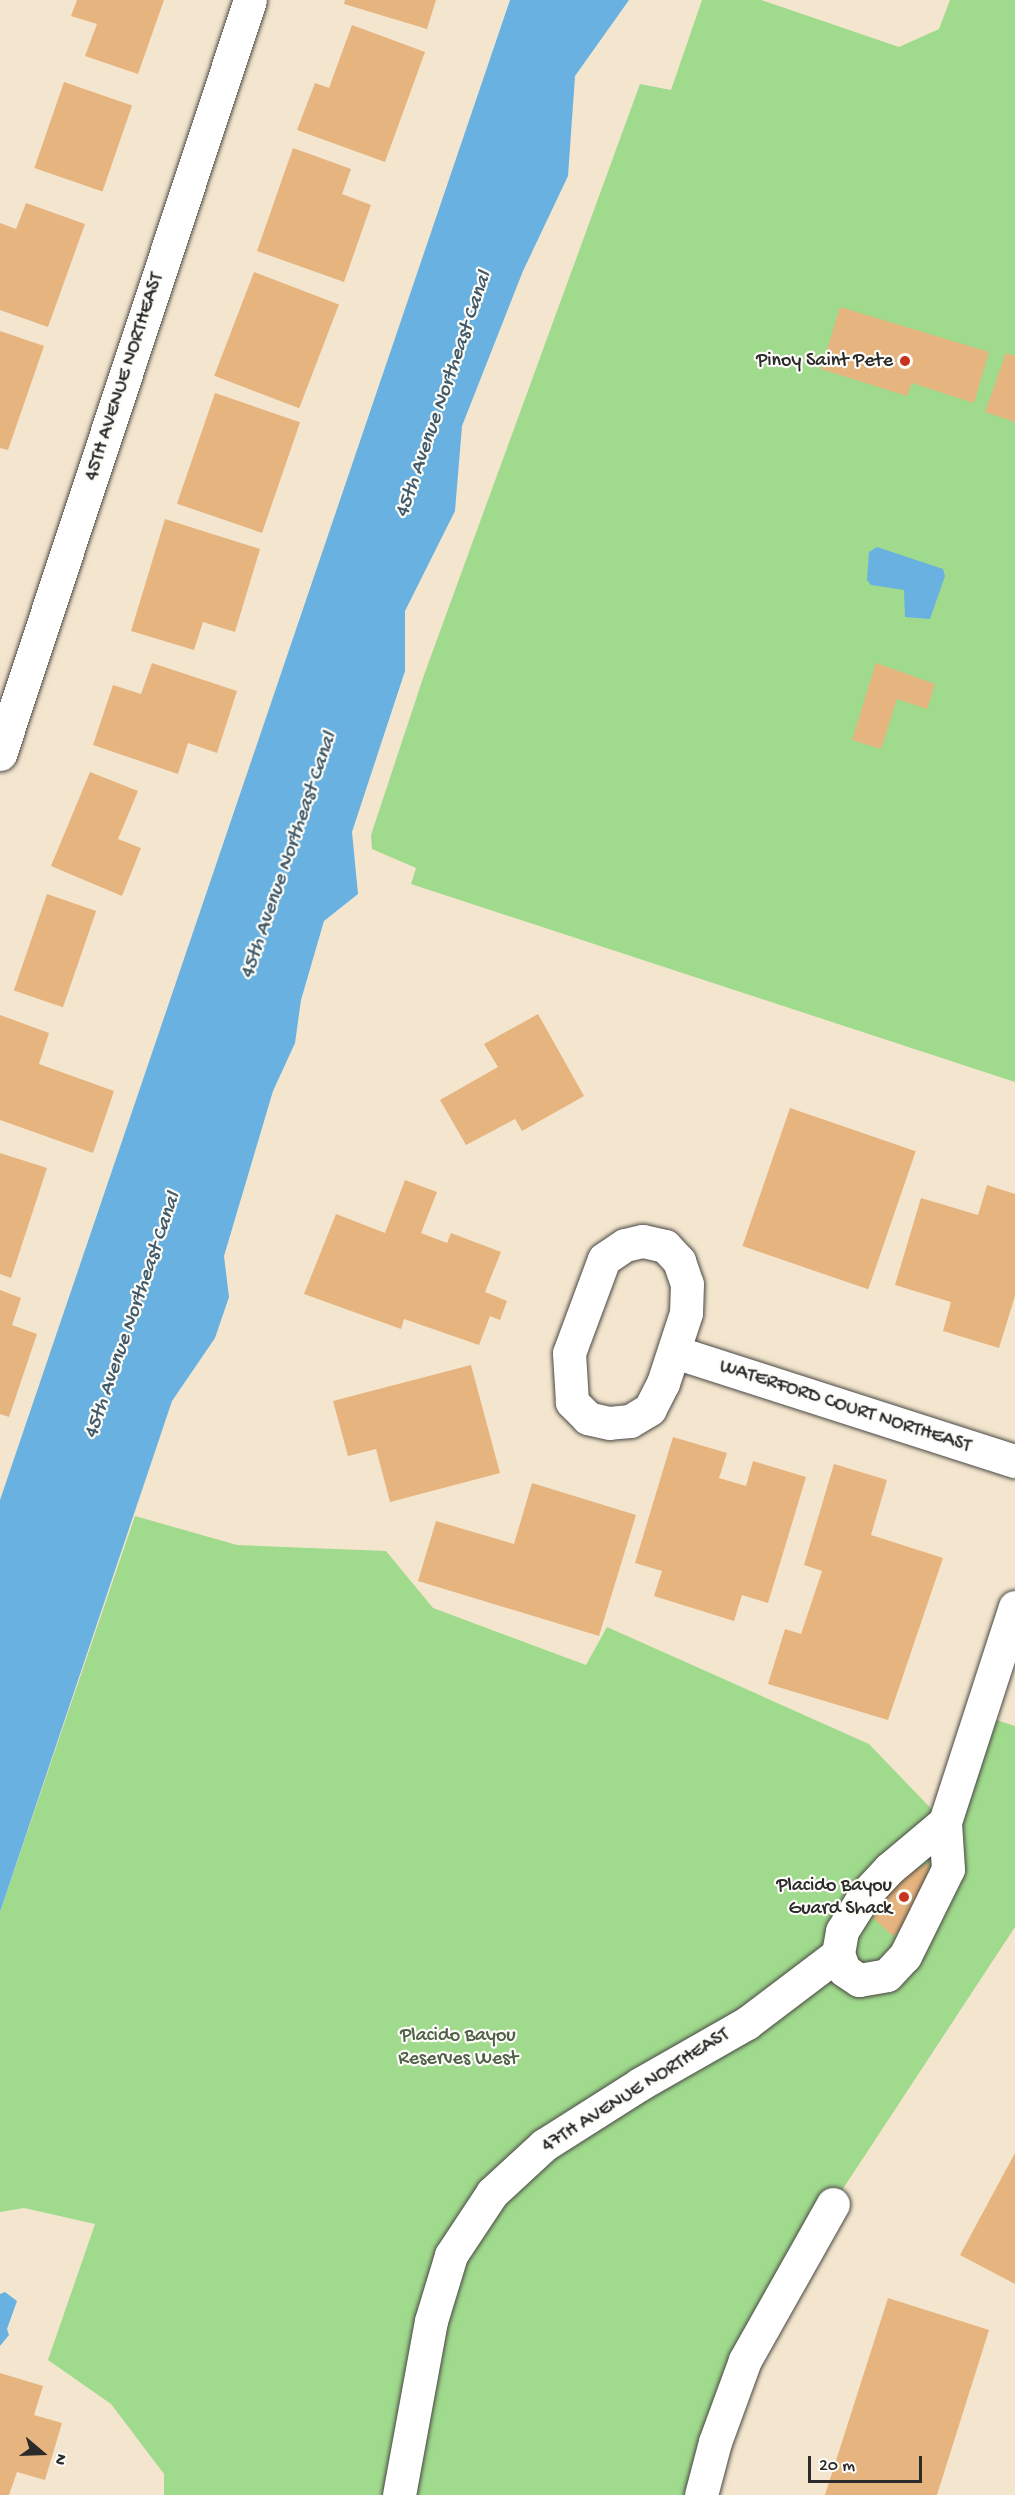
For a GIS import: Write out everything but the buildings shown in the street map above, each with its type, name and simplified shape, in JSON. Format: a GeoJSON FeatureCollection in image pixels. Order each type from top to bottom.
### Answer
{"type":"FeatureCollection","features":[{"type":"Feature","properties":{"kind":"street","name":"45TH AVENUE NORTHEAST"},"geometry":{"type":"LineString","coordinates":[[0,754],[250,0]]}},
{"type":"Feature","properties":{"kind":"street"},"geometry":{"type":"LineString","coordinates":[[643,1241],[664,1246],[679,1261],[687,1284],[686,1313],[675,1352],[650,1408],[630,1421],[609,1423],[588,1418],[572,1402],[567,1378],[568,1353],[604,1258],[625,1245],[643,1241]]}},
{"type":"Feature","properties":{"kind":"street","name":"WATERFORD COURT NORTHEAST"},"geometry":{"type":"LineString","coordinates":[[675,1352],[1015,1461]]}},
{"type":"Feature","properties":{"kind":"street"},"geometry":{"type":"LineString","coordinates":[[945,1822],[889,1869],[864,1896],[842,1931],[838,1954],[844,1970],[859,1980],[887,1975],[905,1956],[948,1869],[945,1822],[1015,1607]]}},
{"type":"Feature","properties":{"kind":"street","name":"47TH AVENUE NORTHEAST"},"geometry":{"type":"LineString","coordinates":[[399,2495],[431,2321],[451,2255],[492,2193],[544,2145],[640,2084],[747,2023],[838,1954]]}},
{"type":"Feature","properties":{"kind":"street"},"geometry":{"type":"LineString","coordinates":[[701,2495],[715,2442],[745,2360],[832,2204]]}},
{"type":"Feature","properties":{"kind":"green space"},"geometry":{"type":"Polygon","coordinates":[[[702,0],[761,0],[899,47],[939,29],[950,0],[1015,0],[1015,1082],[411,884],[416,868],[372,849],[371,835],[424,675],[640,84],[671,90],[702,0]]]}},
{"type":"Feature","properties":{"kind":"green space","name":"Placido Bayou Reserves West"},"geometry":{"type":"Polygon","coordinates":[[[135,1516],[237,1545],[386,1551],[433,1608],[586,1665],[607,1627],[869,1744],[944,1822],[981,1715],[1015,1726],[1015,1927],[833,2204],[701,2495],[164,2495],[164,2474],[111,2404],[48,2360],[95,2224],[24,2208],[0,2212],[0,1912],[135,1516]]]}},
{"type":"Feature","properties":{"kind":"water","name":"45th Avenue Northeast Canal"},"geometry":{"type":"Polygon","coordinates":[[[510,0],[629,0],[575,76],[568,176],[523,271],[462,426],[455,511],[405,611],[405,671],[352,832],[358,894],[324,921],[301,1000],[295,1043],[273,1091],[224,1256],[229,1297],[215,1338],[172,1401],[0,1912],[0,1500],[510,0]]]}},
{"type":"Feature","properties":{"kind":"water"},"geometry":{"type":"Polygon","coordinates":[[[877,547],[943,569],[945,576],[930,619],[905,617],[904,590],[871,585],[867,580],[869,552],[877,547]]]}},
{"type":"Feature","properties":{"kind":"water"},"geometry":{"type":"Polygon","coordinates":[[[5,2292],[17,2301],[7,2329],[9,2335],[0,2346],[0,2294],[5,2292]]]}},
{"type":"Feature","properties":{"kind":"place","name":"Pinoy Saint Pete"},"geometry":{"type":"Point","coordinates":[905,361]}},
{"type":"Feature","properties":{"kind":"place","name":"Placido Bayou Guard Shack"},"geometry":{"type":"Point","coordinates":[904,1897]}}]}
